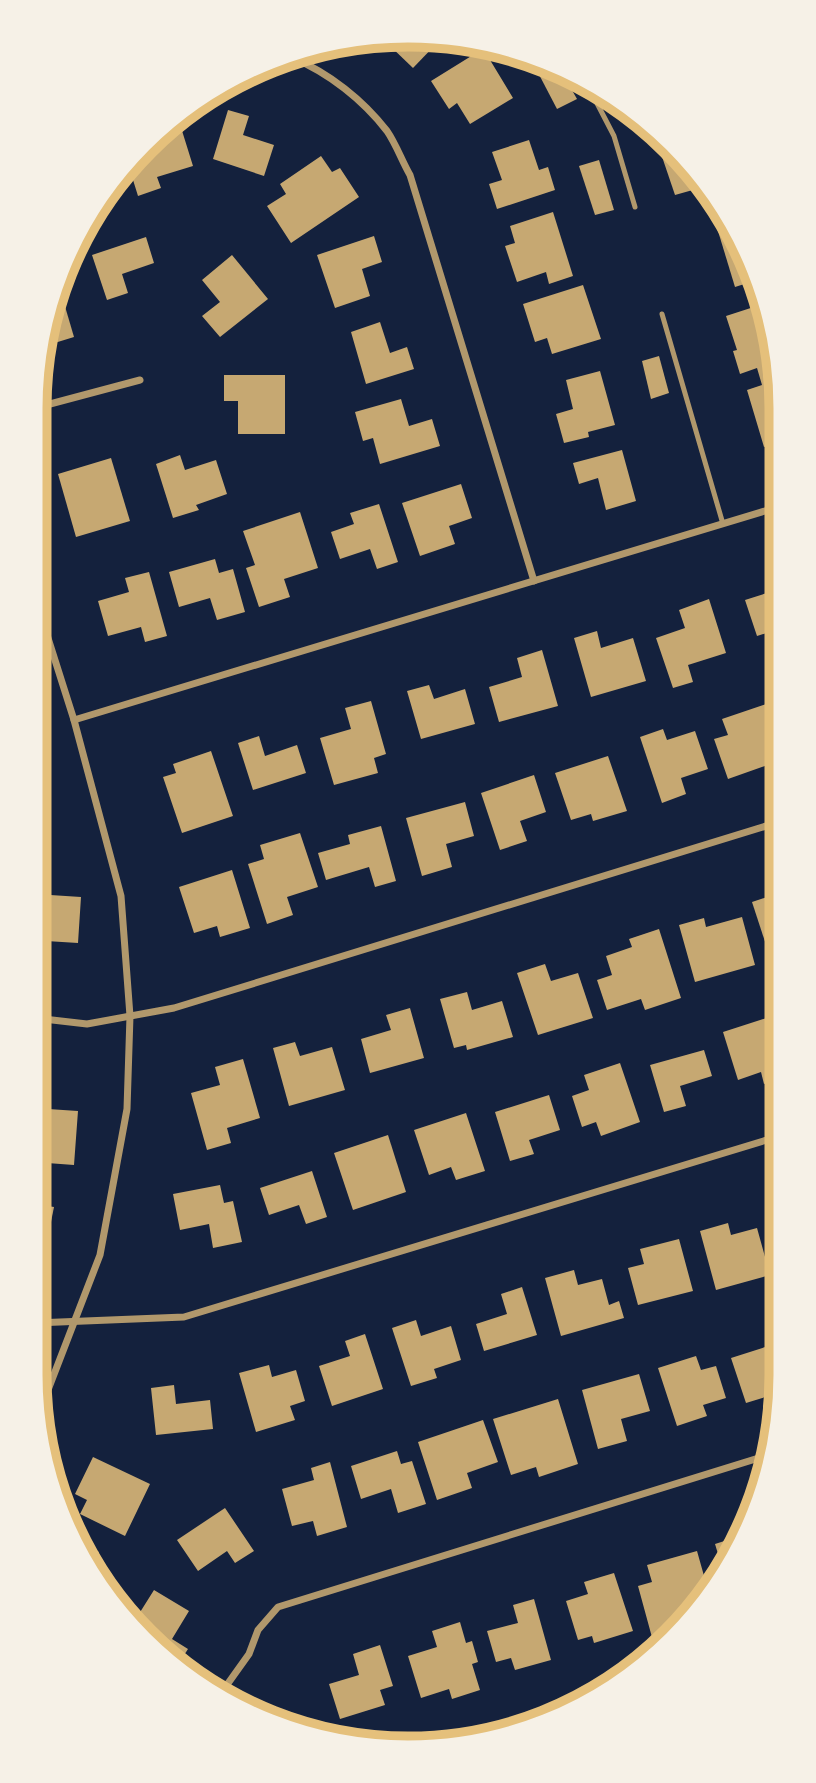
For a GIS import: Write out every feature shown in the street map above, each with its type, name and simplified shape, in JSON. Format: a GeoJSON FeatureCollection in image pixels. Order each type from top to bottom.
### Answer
{"type":"FeatureCollection","features":[{"type":"Feature","properties":{"kind":"street"},"geometry":{"type":"LineString","coordinates":[[304,63],[352,95],[387,132],[410,175],[534,580]]}},
{"type":"Feature","properties":{"kind":"street"},"geometry":{"type":"LineString","coordinates":[[47,405],[140,380]]}},
{"type":"Feature","properties":{"kind":"street"},"geometry":{"type":"LineString","coordinates":[[74,720],[769,510]]}},
{"type":"Feature","properties":{"kind":"street"},"geometry":{"type":"LineString","coordinates":[[47,635],[74,720],[121,896],[130,1016],[127,1109],[100,1255],[47,1387]]}},
{"type":"Feature","properties":{"kind":"street"},"geometry":{"type":"LineString","coordinates":[[47,1019],[87,1024],[174,1008],[769,825]]}},
{"type":"Feature","properties":{"kind":"street"},"geometry":{"type":"LineString","coordinates":[[47,1322],[184,1317],[769,1139]]}},
{"type":"Feature","properties":{"kind":"street"},"geometry":{"type":"LineString","coordinates":[[226,1686],[250,1654],[258,1630],[278,1608],[759,1458]]}},
{"type":"Feature","properties":{"kind":"lane"},"geometry":{"type":"LineString","coordinates":[[596,101],[614,136],[635,206]]}},
{"type":"Feature","properties":{"kind":"lane"},"geometry":{"type":"LineString","coordinates":[[662,314],[723,524]]}},
{"type":"Feature","properties":{"kind":"building"},"geometry":{"type":"Polygon","coordinates":[[[392,48],[432,48],[413,68],[392,48]]]}},
{"type":"Feature","properties":{"kind":"building"},"geometry":{"type":"Polygon","coordinates":[[[478,54],[488,57],[513,98],[470,124],[457,103],[449,109],[431,81],[478,54]]]}},
{"type":"Feature","properties":{"kind":"building"},"geometry":{"type":"Polygon","coordinates":[[[537,71],[569,84],[577,99],[557,109],[537,71]]]}},
{"type":"Feature","properties":{"kind":"building"},"geometry":{"type":"Polygon","coordinates":[[[228,110],[249,116],[243,135],[274,145],[264,176],[213,159],[228,110]]]}},
{"type":"Feature","properties":{"kind":"building"},"geometry":{"type":"Polygon","coordinates":[[[181,128],[193,166],[157,177],[161,188],[138,196],[132,176],[181,128]]]}},
{"type":"Feature","properties":{"kind":"building"},"geometry":{"type":"Polygon","coordinates":[[[529,140],[539,170],[548,167],[555,190],[497,209],[489,184],[502,180],[492,152],[529,140]]]}},
{"type":"Feature","properties":{"kind":"building"},"geometry":{"type":"Polygon","coordinates":[[[660,150],[695,189],[675,195],[660,150]]]}},
{"type":"Feature","properties":{"kind":"building"},"geometry":{"type":"Polygon","coordinates":[[[321,156],[332,172],[340,168],[359,197],[291,243],[267,206],[286,194],[280,184],[321,156]]]}},
{"type":"Feature","properties":{"kind":"building"},"geometry":{"type":"Polygon","coordinates":[[[599,160],[614,210],[595,215],[579,166],[599,160]]]}},
{"type":"Feature","properties":{"kind":"building"},"geometry":{"type":"Polygon","coordinates":[[[553,212],[573,276],[549,284],[546,272],[517,282],[505,246],[515,243],[510,226],[553,212]]]}},
{"type":"Feature","properties":{"kind":"building"},"geometry":{"type":"Polygon","coordinates":[[[714,218],[732,248],[746,283],[735,287],[714,218]]]}},
{"type":"Feature","properties":{"kind":"building"},"geometry":{"type":"Polygon","coordinates":[[[374,236],[382,262],[362,269],[370,296],[335,308],[317,255],[374,236]]]}},
{"type":"Feature","properties":{"kind":"building"},"geometry":{"type":"Polygon","coordinates":[[[146,237],[154,263],[122,274],[128,293],[107,300],[92,255],[146,237]]]}},
{"type":"Feature","properties":{"kind":"building"},"geometry":{"type":"Polygon","coordinates":[[[232,255],[268,299],[220,337],[202,316],[220,302],[202,280],[232,255]]]}},
{"type":"Feature","properties":{"kind":"building"},"geometry":{"type":"Polygon","coordinates":[[[583,285],[601,339],[552,354],[547,338],[535,342],[523,304],[583,285]]]}},
{"type":"Feature","properties":{"kind":"building"},"geometry":{"type":"Polygon","coordinates":[[[64,301],[74,337],[53,343],[64,301]]]}},
{"type":"Feature","properties":{"kind":"building"},"geometry":{"type":"Polygon","coordinates":[[[754,307],[766,361],[769,446],[764,447],[747,390],[762,385],[757,368],[740,374],[733,351],[737,350],[726,316],[754,307]]]}},
{"type":"Feature","properties":{"kind":"building"},"geometry":{"type":"Polygon","coordinates":[[[380,322],[390,353],[407,347],[414,369],[366,384],[351,332],[380,322]]]}},
{"type":"Feature","properties":{"kind":"building"},"geometry":{"type":"Polygon","coordinates":[[[659,356],[669,393],[651,399],[642,361],[659,356]]]}},
{"type":"Feature","properties":{"kind":"building"},"geometry":{"type":"Polygon","coordinates":[[[600,371],[615,425],[588,432],[589,437],[564,443],[556,414],[573,409],[566,380],[600,371]]]}},
{"type":"Feature","properties":{"kind":"building"},"geometry":{"type":"Polygon","coordinates":[[[224,375],[285,375],[285,434],[238,434],[238,401],[224,401],[224,375]]]}},
{"type":"Feature","properties":{"kind":"building"},"geometry":{"type":"Polygon","coordinates":[[[401,399],[409,426],[432,419],[440,446],[380,464],[373,438],[363,441],[355,412],[401,399]]]}},
{"type":"Feature","properties":{"kind":"building"},"geometry":{"type":"Polygon","coordinates":[[[622,450],[636,501],[606,510],[598,478],[579,484],[573,463],[622,450]]]}},
{"type":"Feature","properties":{"kind":"building"},"geometry":{"type":"Polygon","coordinates":[[[180,455],[185,470],[216,460],[227,494],[196,505],[199,510],[173,518],[156,464],[180,455]]]}},
{"type":"Feature","properties":{"kind":"building"},"geometry":{"type":"Polygon","coordinates":[[[111,458],[130,521],[76,537],[58,474],[111,458]]]}},
{"type":"Feature","properties":{"kind":"building"},"geometry":{"type":"Polygon","coordinates":[[[461,484],[472,518],[449,526],[455,544],[420,556],[402,503],[461,484]]]}},
{"type":"Feature","properties":{"kind":"building"},"geometry":{"type":"Polygon","coordinates":[[[379,504],[398,562],[377,569],[370,549],[340,559],[331,532],[354,524],[350,513],[379,504]]]}},
{"type":"Feature","properties":{"kind":"building"},"geometry":{"type":"Polygon","coordinates":[[[300,512],[318,568],[284,579],[290,597],[259,607],[246,568],[255,565],[243,531],[300,512]]]}},
{"type":"Feature","properties":{"kind":"building"},"geometry":{"type":"Polygon","coordinates":[[[215,559],[219,573],[233,569],[245,612],[217,620],[210,598],[179,607],[169,572],[215,559]]]}},
{"type":"Feature","properties":{"kind":"building"},"geometry":{"type":"Polygon","coordinates":[[[149,572],[167,636],[145,642],[141,627],[108,636],[98,601],[129,592],[125,578],[149,572]]]}},
{"type":"Feature","properties":{"kind":"building"},"geometry":{"type":"Polygon","coordinates":[[[769,592],[769,632],[757,636],[745,600],[769,592]]]}},
{"type":"Feature","properties":{"kind":"building"},"geometry":{"type":"Polygon","coordinates":[[[709,599],[726,653],[688,665],[693,682],[673,688],[656,638],[685,628],[679,610],[709,599]]]}},
{"type":"Feature","properties":{"kind":"building"},"geometry":{"type":"Polygon","coordinates":[[[597,631],[601,648],[633,638],[646,681],[591,697],[574,638],[597,631]]]}},
{"type":"Feature","properties":{"kind":"building"},"geometry":{"type":"Polygon","coordinates":[[[542,650],[558,706],[499,722],[489,687],[522,677],[517,658],[542,650]]]}},
{"type":"Feature","properties":{"kind":"building"},"geometry":{"type":"Polygon","coordinates":[[[429,685],[434,699],[465,689],[475,724],[421,739],[407,691],[429,685]]]}},
{"type":"Feature","properties":{"kind":"building"},"geometry":{"type":"Polygon","coordinates":[[[371,701],[386,754],[374,758],[378,773],[334,785],[320,738],[351,729],[345,708],[371,701]]]}},
{"type":"Feature","properties":{"kind":"building"},"geometry":{"type":"Polygon","coordinates":[[[769,703],[769,765],[728,779],[714,739],[728,735],[722,719],[769,703]]]}},
{"type":"Feature","properties":{"kind":"building"},"geometry":{"type":"Polygon","coordinates":[[[663,729],[667,740],[695,731],[708,769],[681,778],[686,794],[662,803],[640,737],[663,729]]]}},
{"type":"Feature","properties":{"kind":"building"},"geometry":{"type":"Polygon","coordinates":[[[259,736],[265,756],[297,745],[306,773],[253,790],[238,743],[259,736]]]}},
{"type":"Feature","properties":{"kind":"building"},"geometry":{"type":"Polygon","coordinates":[[[211,751],[233,816],[182,833],[163,777],[176,773],[173,764],[211,751]]]}},
{"type":"Feature","properties":{"kind":"building"},"geometry":{"type":"Polygon","coordinates":[[[608,756],[627,811],[593,821],[591,814],[571,820],[555,773],[608,756]]]}},
{"type":"Feature","properties":{"kind":"building"},"geometry":{"type":"Polygon","coordinates":[[[534,775],[546,812],[520,821],[527,841],[500,850],[481,793],[534,775]]]}},
{"type":"Feature","properties":{"kind":"building"},"geometry":{"type":"Polygon","coordinates":[[[465,802],[474,836],[446,844],[452,867],[422,876],[406,818],[465,802]]]}},
{"type":"Feature","properties":{"kind":"building"},"geometry":{"type":"Polygon","coordinates":[[[381,826],[396,881],[375,887],[369,867],[326,880],[318,853],[350,844],[348,835],[381,826]]]}},
{"type":"Feature","properties":{"kind":"building"},"geometry":{"type":"Polygon","coordinates":[[[300,833],[318,887],[287,897],[293,915],[267,924],[248,864],[264,859],[260,845],[300,833]]]}},
{"type":"Feature","properties":{"kind":"building"},"geometry":{"type":"Polygon","coordinates":[[[232,870],[250,928],[220,937],[217,926],[194,933],[179,887],[232,870]]]}},
{"type":"Feature","properties":{"kind":"building"},"geometry":{"type":"Polygon","coordinates":[[[47,895],[81,897],[78,943],[47,941],[47,895]]]}},
{"type":"Feature","properties":{"kind":"building"},"geometry":{"type":"Polygon","coordinates":[[[769,896],[769,954],[752,902],[769,896]]]}},
{"type":"Feature","properties":{"kind":"building"},"geometry":{"type":"Polygon","coordinates":[[[742,917],[755,965],[695,982],[679,925],[704,918],[706,927],[742,917]]]}},
{"type":"Feature","properties":{"kind":"building"},"geometry":{"type":"Polygon","coordinates":[[[659,929],[681,998],[645,1010],[641,999],[607,1010],[597,980],[612,975],[606,956],[632,947],[629,939],[659,929]]]}},
{"type":"Feature","properties":{"kind":"building"},"geometry":{"type":"Polygon","coordinates":[[[545,964],[551,981],[578,973],[593,1018],[538,1035],[517,973],[545,964]]]}},
{"type":"Feature","properties":{"kind":"building"},"geometry":{"type":"Polygon","coordinates":[[[467,992],[472,1010],[502,1001],[513,1037],[467,1050],[466,1045],[454,1048],[440,999],[467,992]]]}},
{"type":"Feature","properties":{"kind":"building"},"geometry":{"type":"Polygon","coordinates":[[[410,1008],[424,1058],[370,1073],[361,1039],[391,1030],[386,1015],[410,1008]]]}},
{"type":"Feature","properties":{"kind":"building"},"geometry":{"type":"Polygon","coordinates":[[[769,1017],[769,1082],[764,1084],[761,1072],[738,1080],[723,1032],[769,1017]]]}},
{"type":"Feature","properties":{"kind":"building"},"geometry":{"type":"Polygon","coordinates":[[[295,1042],[300,1056],[332,1047],[345,1090],[289,1106],[273,1048],[295,1042]]]}},
{"type":"Feature","properties":{"kind":"building"},"geometry":{"type":"Polygon","coordinates":[[[704,1050],[712,1076],[680,1086],[686,1106],[664,1112],[650,1065],[704,1050]]]}},
{"type":"Feature","properties":{"kind":"building"},"geometry":{"type":"Polygon","coordinates":[[[243,1059],[260,1118],[227,1128],[231,1143],[207,1150],[191,1093],[220,1085],[215,1067],[243,1059]]]}},
{"type":"Feature","properties":{"kind":"building"},"geometry":{"type":"Polygon","coordinates":[[[620,1063],[640,1122],[601,1136],[596,1122],[582,1127],[572,1096],[589,1090],[584,1075],[620,1063]]]}},
{"type":"Feature","properties":{"kind":"building"},"geometry":{"type":"Polygon","coordinates":[[[47,1088],[48,1109],[78,1111],[74,1165],[47,1163],[47,1088]]]}},
{"type":"Feature","properties":{"kind":"building"},"geometry":{"type":"Polygon","coordinates":[[[549,1095],[560,1130],[529,1140],[534,1154],[510,1161],[495,1112],[549,1095]]]}},
{"type":"Feature","properties":{"kind":"building"},"geometry":{"type":"Polygon","coordinates":[[[466,1113],[485,1171],[456,1180],[451,1167],[429,1175],[414,1130],[466,1113]]]}},
{"type":"Feature","properties":{"kind":"building"},"geometry":{"type":"Polygon","coordinates":[[[388,1135],[406,1192],[353,1210],[334,1153],[388,1135]]]}},
{"type":"Feature","properties":{"kind":"building"},"geometry":{"type":"Polygon","coordinates":[[[312,1171],[327,1217],[306,1224],[299,1205],[269,1215],[260,1188],[312,1171]]]}},
{"type":"Feature","properties":{"kind":"building"},"geometry":{"type":"Polygon","coordinates":[[[220,1185],[224,1203],[233,1201],[242,1242],[213,1248],[209,1224],[180,1230],[173,1194],[220,1185]]]}},
{"type":"Feature","properties":{"kind":"building"},"geometry":{"type":"Polygon","coordinates":[[[47,1206],[54,1207],[47,1242],[47,1206]]]}},
{"type":"Feature","properties":{"kind":"building"},"geometry":{"type":"Polygon","coordinates":[[[728,1223],[731,1235],[757,1228],[769,1275],[716,1290],[700,1231],[728,1223]]]}},
{"type":"Feature","properties":{"kind":"building"},"geometry":{"type":"Polygon","coordinates":[[[679,1239],[693,1291],[638,1305],[628,1268],[644,1264],[640,1249],[679,1239]]]}},
{"type":"Feature","properties":{"kind":"building"},"geometry":{"type":"Polygon","coordinates":[[[574,1270],[578,1285],[602,1279],[609,1305],[619,1301],[624,1318],[561,1336],[545,1278],[574,1270]]]}},
{"type":"Feature","properties":{"kind":"building"},"geometry":{"type":"Polygon","coordinates":[[[522,1287],[537,1335],[484,1351],[476,1324],[507,1314],[501,1294],[522,1287]]]}},
{"type":"Feature","properties":{"kind":"building"},"geometry":{"type":"Polygon","coordinates":[[[416,1320],[421,1336],[451,1326],[461,1360],[434,1369],[437,1378],[411,1386],[392,1328],[416,1320]]]}},
{"type":"Feature","properties":{"kind":"building"},"geometry":{"type":"Polygon","coordinates":[[[365,1334],[383,1389],[332,1406],[319,1366],[350,1356],[345,1341],[365,1334]]]}},
{"type":"Feature","properties":{"kind":"building"},"geometry":{"type":"Polygon","coordinates":[[[769,1346],[768,1396],[746,1403],[731,1358],[769,1346]]]}},
{"type":"Feature","properties":{"kind":"building"},"geometry":{"type":"Polygon","coordinates":[[[696,1356],[701,1370],[716,1366],[726,1398],[703,1405],[707,1416],[677,1426],[658,1368],[696,1356]]]}},
{"type":"Feature","properties":{"kind":"building"},"geometry":{"type":"Polygon","coordinates":[[[269,1365],[272,1377],[296,1370],[305,1401],[290,1406],[295,1420],[256,1432],[239,1373],[269,1365]]]}},
{"type":"Feature","properties":{"kind":"building"},"geometry":{"type":"Polygon","coordinates":[[[639,1374],[650,1411],[621,1419],[627,1441],[598,1449],[582,1390],[639,1374]]]}},
{"type":"Feature","properties":{"kind":"building"},"geometry":{"type":"Polygon","coordinates":[[[174,1385],[176,1404],[210,1400],[213,1429],[156,1435],[151,1388],[174,1385]]]}},
{"type":"Feature","properties":{"kind":"building"},"geometry":{"type":"Polygon","coordinates":[[[558,1399],[578,1464],[539,1477],[536,1467],[511,1475],[493,1419],[558,1399]]]}},
{"type":"Feature","properties":{"kind":"building"},"geometry":{"type":"Polygon","coordinates":[[[483,1420],[498,1462],[467,1473],[472,1488],[437,1500],[418,1442],[483,1420]]]}},
{"type":"Feature","properties":{"kind":"building"},"geometry":{"type":"Polygon","coordinates":[[[397,1451],[401,1464],[412,1461],[426,1504],[398,1513],[391,1489],[361,1499],[351,1466],[397,1451]]]}},
{"type":"Feature","properties":{"kind":"building"},"geometry":{"type":"Polygon","coordinates":[[[93,1457],[150,1484],[125,1536],[80,1514],[87,1500],[75,1494],[93,1457]]]}},
{"type":"Feature","properties":{"kind":"building"},"geometry":{"type":"Polygon","coordinates":[[[330,1462],[347,1527],[317,1536],[313,1521],[292,1526],[282,1489],[314,1480],[311,1468],[330,1462]]]}},
{"type":"Feature","properties":{"kind":"building"},"geometry":{"type":"Polygon","coordinates":[[[225,1508],[254,1551],[235,1563],[227,1551],[198,1571],[177,1540],[225,1508]]]}},
{"type":"Feature","properties":{"kind":"building"},"geometry":{"type":"Polygon","coordinates":[[[729,1539],[719,1557],[715,1544],[729,1539]]]}},
{"type":"Feature","properties":{"kind":"building"},"geometry":{"type":"Polygon","coordinates":[[[697,1551],[705,1579],[679,1613],[653,1640],[638,1586],[652,1582],[647,1565],[697,1551]]]}},
{"type":"Feature","properties":{"kind":"building"},"geometry":{"type":"Polygon","coordinates":[[[614,1573],[633,1631],[594,1643],[592,1636],[578,1640],[566,1601],[588,1594],[584,1582],[614,1573]]]}},
{"type":"Feature","properties":{"kind":"building"},"geometry":{"type":"Polygon","coordinates":[[[154,1590],[189,1611],[172,1639],[188,1649],[183,1657],[153,1630],[139,1615],[154,1590]]]}},
{"type":"Feature","properties":{"kind":"building"},"geometry":{"type":"Polygon","coordinates":[[[534,1599],[551,1660],[515,1670],[511,1658],[496,1662],[487,1631],[518,1623],[513,1605],[534,1599]]]}},
{"type":"Feature","properties":{"kind":"building"},"geometry":{"type":"Polygon","coordinates":[[[460,1622],[466,1643],[472,1641],[478,1662],[472,1664],[480,1690],[452,1699],[449,1689],[421,1698],[408,1656],[437,1647],[432,1631],[460,1622]]]}},
{"type":"Feature","properties":{"kind":"building"},"geometry":{"type":"Polygon","coordinates":[[[380,1645],[393,1686],[380,1690],[385,1705],[340,1719],[329,1684],[359,1675],[353,1654],[380,1645]]]}}]}
